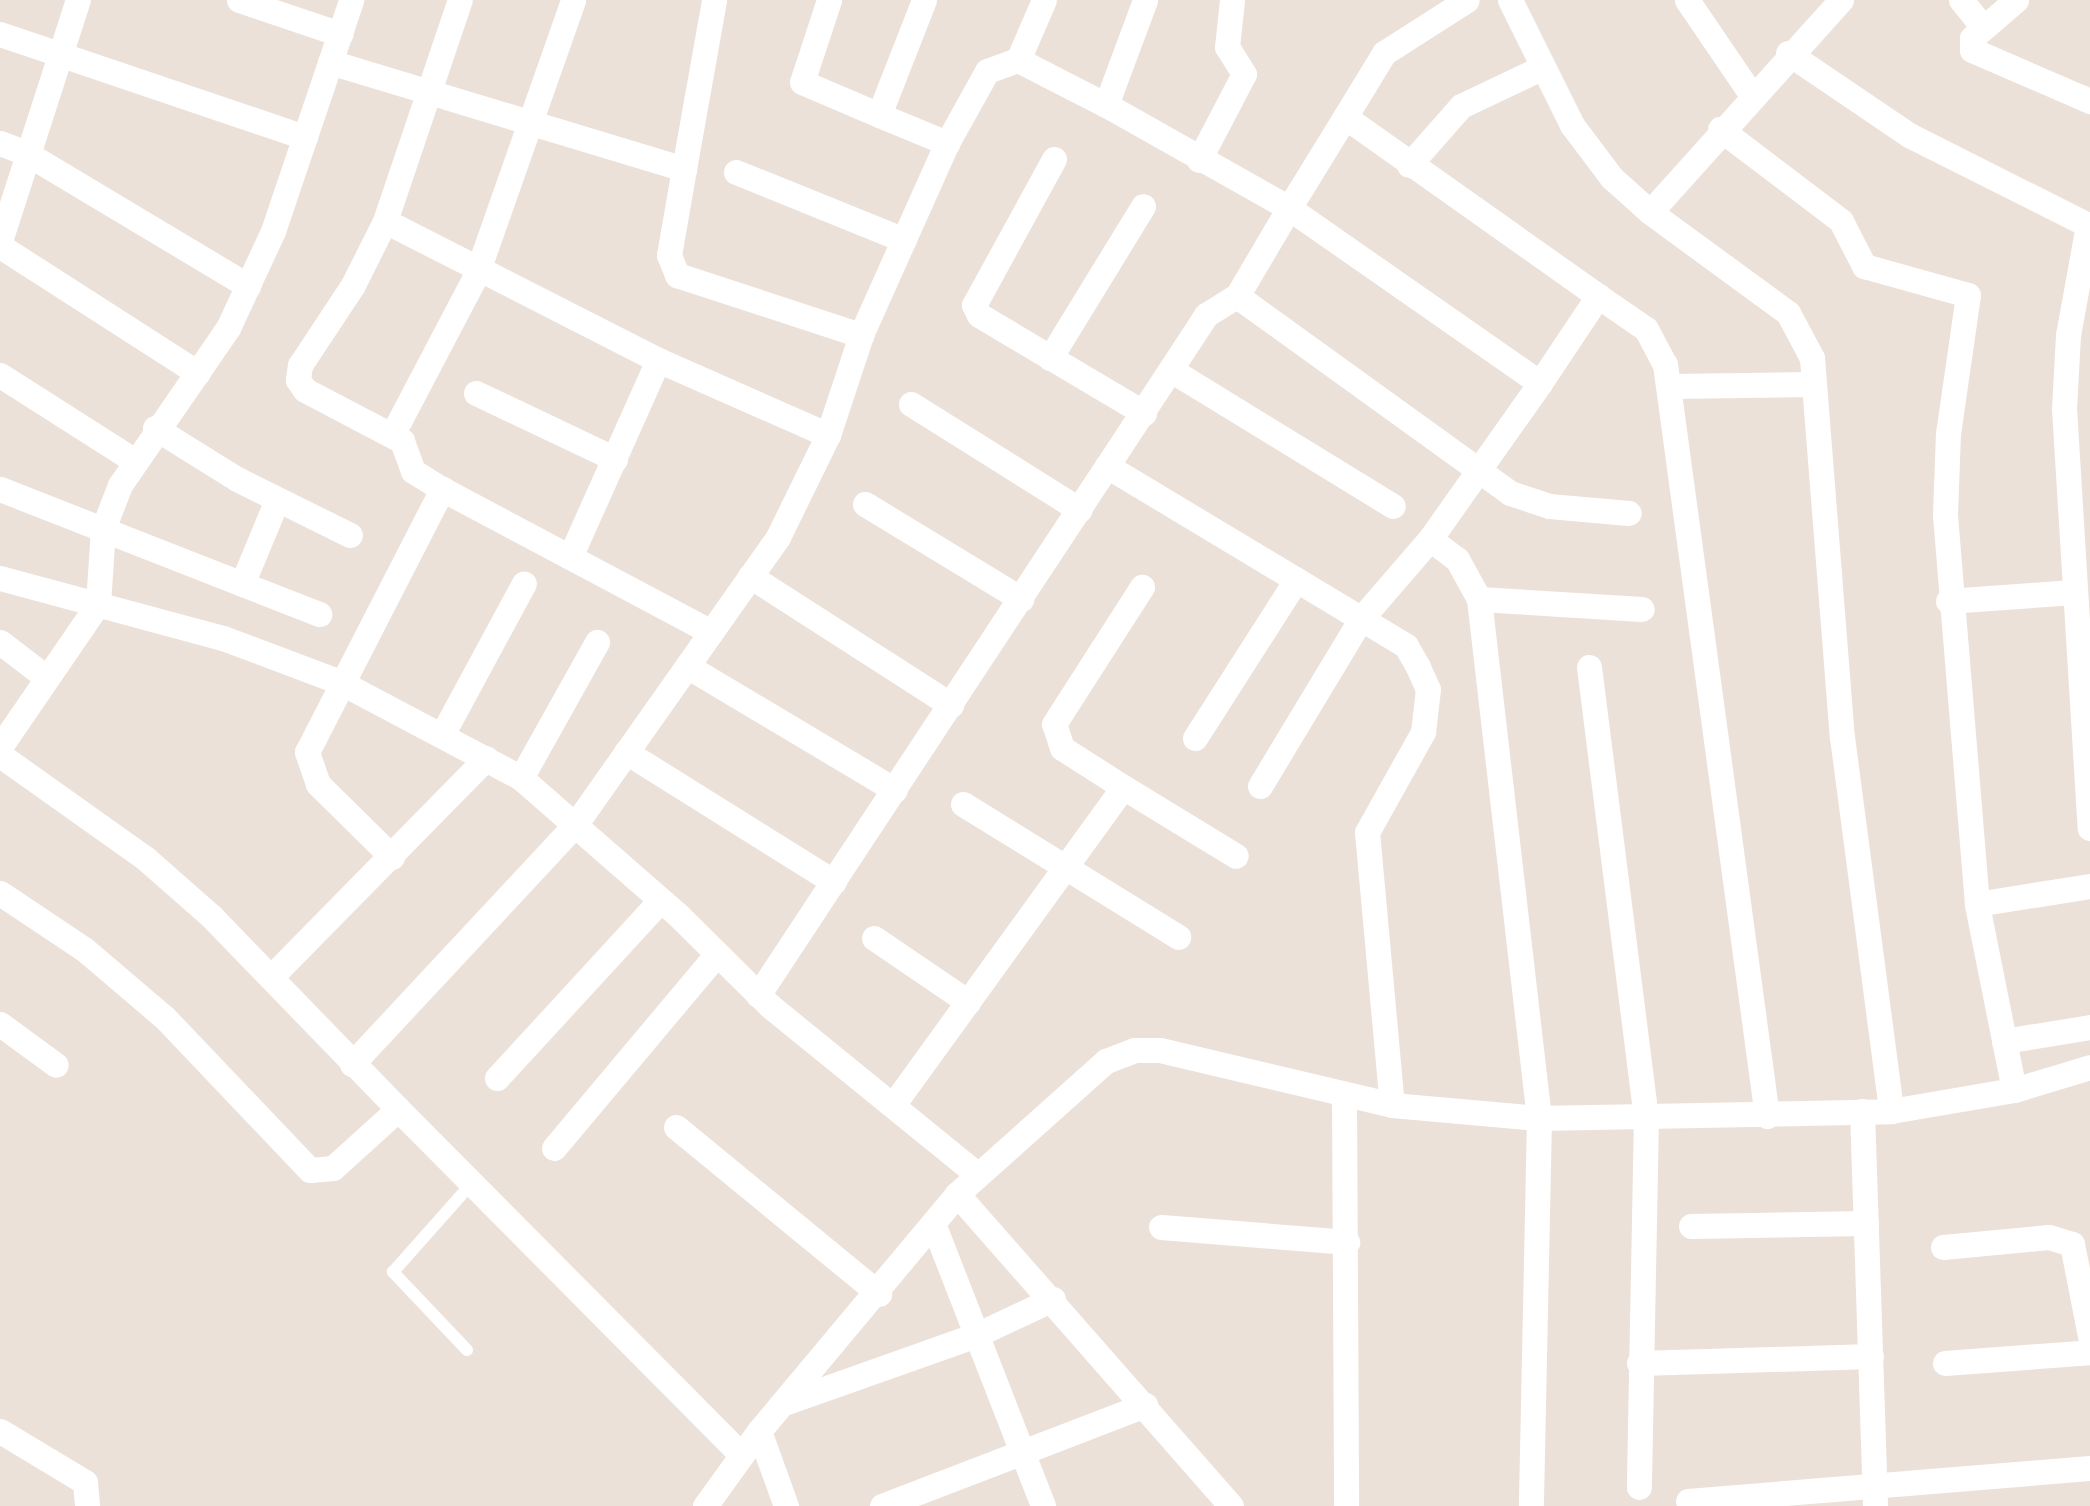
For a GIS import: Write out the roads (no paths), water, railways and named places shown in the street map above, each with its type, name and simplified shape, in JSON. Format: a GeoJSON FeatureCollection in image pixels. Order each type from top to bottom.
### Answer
{"type":"FeatureCollection","features":[{"type":"Feature","properties":{"kind":"street"},"geometry":{"type":"LineString","coordinates":[[78,0],[0,244],[198,373]]}},
{"type":"Feature","properties":{"kind":"street"},"geometry":{"type":"LineString","coordinates":[[238,0],[340,34]]}},
{"type":"Feature","properties":{"kind":"street"},"geometry":{"type":"LineString","coordinates":[[0,748],[98,604],[103,529],[135,461],[198,373],[248,286],[305,137],[351,0]]}},
{"type":"Feature","properties":{"kind":"street"},"geometry":{"type":"LineString","coordinates":[[460,0],[385,221],[353,284],[300,365],[298,380],[305,390],[392,435],[408,450],[413,472],[711,632]]}},
{"type":"Feature","properties":{"kind":"street"},"geometry":{"type":"LineString","coordinates":[[392,435],[477,273],[572,0]]}},
{"type":"Feature","properties":{"kind":"street"},"geometry":{"type":"LineString","coordinates":[[714,0],[669,255],[676,274],[860,335]]}},
{"type":"Feature","properties":{"kind":"street"},"geometry":{"type":"LineString","coordinates":[[829,0],[802,82],[948,143]]}},
{"type":"Feature","properties":{"kind":"street"},"geometry":{"type":"LineString","coordinates":[[879,115],[924,0]]}},
{"type":"Feature","properties":{"kind":"street"},"geometry":{"type":"LineString","coordinates":[[352,1064],[575,825],[778,536],[828,434],[860,335],[948,143],[987,72],[1018,60],[1044,0]]}},
{"type":"Feature","properties":{"kind":"street"},"geometry":{"type":"LineString","coordinates":[[1106,105],[1145,0]]}},
{"type":"Feature","properties":{"kind":"street"},"geometry":{"type":"LineString","coordinates":[[1200,160],[1244,74],[1227,47],[1232,0]]}},
{"type":"Feature","properties":{"kind":"street"},"geometry":{"type":"LineString","coordinates":[[758,995],[1206,315],[1237,296],[1384,53],[1467,0]]}},
{"type":"Feature","properties":{"kind":"street"},"geometry":{"type":"LineString","coordinates":[[1510,0],[1541,68],[1582,139],[1650,212],[1788,313],[1805,336],[1813,384],[1842,737],[1891,1110]]}},
{"type":"Feature","properties":{"kind":"street"},"geometry":{"type":"LineString","coordinates":[[1687,0],[1751,94]]}},
{"type":"Feature","properties":{"kind":"street"},"geometry":{"type":"LineString","coordinates":[[1650,212],[1751,94],[1841,0]]}},
{"type":"Feature","properties":{"kind":"street"},"geometry":{"type":"LineString","coordinates":[[1960,0],[1982,26]]}},
{"type":"Feature","properties":{"kind":"street"},"geometry":{"type":"LineString","coordinates":[[2016,0],[1972,38],[1978,57],[2090,101]]}},
{"type":"Feature","properties":{"kind":"street"},"geometry":{"type":"LineString","coordinates":[[0,34],[305,137]]}},
{"type":"Feature","properties":{"kind":"street"},"geometry":{"type":"LineString","coordinates":[[1788,53],[1909,135],[2088,225],[2068,335],[2064,408],[2090,828]]}},
{"type":"Feature","properties":{"kind":"street"},"geometry":{"type":"LineString","coordinates":[[1018,60],[1290,208],[1540,383]]}},
{"type":"Feature","properties":{"kind":"street"},"geometry":{"type":"LineString","coordinates":[[330,62],[527,126],[684,168]]}},
{"type":"Feature","properties":{"kind":"street"},"geometry":{"type":"LineString","coordinates":[[1409,166],[1460,106],[1541,68]]}},
{"type":"Feature","properties":{"kind":"street"},"geometry":{"type":"LineString","coordinates":[[1345,116],[1409,166],[1646,329],[1658,345],[1669,386],[1766,1116]]}},
{"type":"Feature","properties":{"kind":"street"},"geometry":{"type":"LineString","coordinates":[[1720,129],[1841,221],[1864,266],[1968,295],[1948,433],[1948,601],[1977,904],[2014,1090]]}},
{"type":"Feature","properties":{"kind":"street"},"geometry":{"type":"LineString","coordinates":[[0,144],[26,153],[248,286]]}},
{"type":"Feature","properties":{"kind":"street"},"geometry":{"type":"LineString","coordinates":[[1054,159],[974,304],[979,315],[1144,413]]}},
{"type":"Feature","properties":{"kind":"street"},"geometry":{"type":"LineString","coordinates":[[736,172],[904,240]]}},
{"type":"Feature","properties":{"kind":"street"},"geometry":{"type":"LineString","coordinates":[[1050,358],[1143,206]]}},
{"type":"Feature","properties":{"kind":"street"},"geometry":{"type":"LineString","coordinates":[[385,221],[477,273],[658,360],[828,434]]}},
{"type":"Feature","properties":{"kind":"street"},"geometry":{"type":"LineString","coordinates":[[1237,296],[1478,471],[1531,502],[1629,513]]}},
{"type":"Feature","properties":{"kind":"street"},"geometry":{"type":"LineString","coordinates":[[1260,786],[1360,620],[1430,540],[1598,296]]}},
{"type":"Feature","properties":{"kind":"street"},"geometry":{"type":"LineString","coordinates":[[570,557],[658,360]]}},
{"type":"Feature","properties":{"kind":"street"},"geometry":{"type":"LineString","coordinates":[[1171,370],[1394,506]]}},
{"type":"Feature","properties":{"kind":"street"},"geometry":{"type":"LineString","coordinates":[[0,376],[135,461]]}},
{"type":"Feature","properties":{"kind":"street"},"geometry":{"type":"LineString","coordinates":[[1669,386],[1813,384]]}},
{"type":"Feature","properties":{"kind":"street"},"geometry":{"type":"LineString","coordinates":[[476,393],[614,458]]}},
{"type":"Feature","properties":{"kind":"street"},"geometry":{"type":"LineString","coordinates":[[910,404],[1080,510]]}},
{"type":"Feature","properties":{"kind":"street"},"geometry":{"type":"LineString","coordinates":[[155,428],[278,500],[350,535]]}},
{"type":"Feature","properties":{"kind":"street"},"geometry":{"type":"LineString","coordinates":[[1108,466],[1406,646],[1428,689],[1424,732],[1366,832],[1392,1105]]}},
{"type":"Feature","properties":{"kind":"street"},"geometry":{"type":"LineString","coordinates":[[0,489],[319,614]]}},
{"type":"Feature","properties":{"kind":"street"},"geometry":{"type":"LineString","coordinates":[[392,857],[310,770],[312,737],[442,489]]}},
{"type":"Feature","properties":{"kind":"street"},"geometry":{"type":"LineString","coordinates":[[242,584],[278,500]]}},
{"type":"Feature","properties":{"kind":"street"},"geometry":{"type":"LineString","coordinates":[[866,504],[1021,599]]}},
{"type":"Feature","properties":{"kind":"street"},"geometry":{"type":"LineString","coordinates":[[1430,540],[1457,559],[1479,599],[1539,1118],[1531,1506]]}},
{"type":"Feature","properties":{"kind":"street"},"geometry":{"type":"LineString","coordinates":[[750,576],[951,705]]}},
{"type":"Feature","properties":{"kind":"street"},"geometry":{"type":"LineString","coordinates":[[0,578],[223,638],[340,682],[443,733],[521,778],[758,995],[976,1174]]}},
{"type":"Feature","properties":{"kind":"street"},"geometry":{"type":"LineString","coordinates":[[1195,738],[1296,580]]}},
{"type":"Feature","properties":{"kind":"street"},"geometry":{"type":"LineString","coordinates":[[443,733],[524,583]]}},
{"type":"Feature","properties":{"kind":"street"},"geometry":{"type":"LineString","coordinates":[[1142,587],[1054,724],[1062,748],[1236,856]]}},
{"type":"Feature","properties":{"kind":"street"},"geometry":{"type":"LineString","coordinates":[[1948,601],[2074,592]]}},
{"type":"Feature","properties":{"kind":"street"},"geometry":{"type":"LineString","coordinates":[[1479,599],[1642,609]]}},
{"type":"Feature","properties":{"kind":"street"},"geometry":{"type":"LineString","coordinates":[[0,642],[47,678]]}},
{"type":"Feature","properties":{"kind":"street"},"geometry":{"type":"LineString","coordinates":[[521,778],[597,642]]}},
{"type":"Feature","properties":{"kind":"street"},"geometry":{"type":"LineString","coordinates":[[687,666],[895,790]]}},
{"type":"Feature","properties":{"kind":"street"},"geometry":{"type":"LineString","coordinates":[[1589,667],[1646,1116],[1639,1487]]}},
{"type":"Feature","properties":{"kind":"street"},"geometry":{"type":"LineString","coordinates":[[626,752],[834,882]]}},
{"type":"Feature","properties":{"kind":"street"},"geometry":{"type":"LineString","coordinates":[[0,756],[145,858],[273,975],[352,1064],[741,1454]]}},
{"type":"Feature","properties":{"kind":"street"},"geometry":{"type":"LineString","coordinates":[[273,975],[486,758]]}},
{"type":"Feature","properties":{"kind":"street"},"geometry":{"type":"LineString","coordinates":[[893,1106],[1123,787]]}},
{"type":"Feature","properties":{"kind":"street"},"geometry":{"type":"LineString","coordinates":[[963,804],[1063,870],[1178,937]]}},
{"type":"Feature","properties":{"kind":"street"},"geometry":{"type":"LineString","coordinates":[[1977,904],[2090,886]]}},
{"type":"Feature","properties":{"kind":"street"},"geometry":{"type":"LineString","coordinates":[[0,893],[84,949],[164,1018],[310,1170],[333,1168],[398,1109]]}},
{"type":"Feature","properties":{"kind":"street"},"geometry":{"type":"LineString","coordinates":[[497,1078],[659,902]]}},
{"type":"Feature","properties":{"kind":"street"},"geometry":{"type":"LineString","coordinates":[[874,938],[968,1002]]}},
{"type":"Feature","properties":{"kind":"street"},"geometry":{"type":"LineString","coordinates":[[554,1148],[717,954]]}},
{"type":"Feature","properties":{"kind":"street"},"geometry":{"type":"LineString","coordinates":[[0,1024],[56,1066]]}},
{"type":"Feature","properties":{"kind":"street"},"geometry":{"type":"LineString","coordinates":[[2004,1041],[2090,1027]]}},
{"type":"Feature","properties":{"kind":"street"},"geometry":{"type":"LineString","coordinates":[[705,1506],[759,1431],[879,1294],[957,1194],[1106,1061],[1134,1050],[1160,1050],[1344,1097],[1539,1118],[1766,1116],[1891,1110],[2014,1090],[2090,1067]]}},
{"type":"Feature","properties":{"kind":"street"},"geometry":{"type":"LineString","coordinates":[[1344,1097],[1346,1506]]}},
{"type":"Feature","properties":{"kind":"street"},"geometry":{"type":"LineString","coordinates":[[1862,1111],[1875,1497]]}},
{"type":"Feature","properties":{"kind":"street"},"geometry":{"type":"LineString","coordinates":[[676,1127],[879,1294]]}},
{"type":"Feature","properties":{"kind":"street"},"geometry":{"type":"LineString","coordinates":[[957,1194],[1231,1506]]}},
{"type":"Feature","properties":{"kind":"street"},"geometry":{"type":"LineString","coordinates":[[1691,1226],[1866,1223]]}},
{"type":"Feature","properties":{"kind":"street"},"geometry":{"type":"LineString","coordinates":[[934,1226],[1042,1506]]}},
{"type":"Feature","properties":{"kind":"street"},"geometry":{"type":"LineString","coordinates":[[1161,1227],[1347,1242]]}},
{"type":"Feature","properties":{"kind":"street"},"geometry":{"type":"LineString","coordinates":[[1943,1247],[2049,1238],[2072,1244],[2090,1336]]}},
{"type":"Feature","properties":{"kind":"street"},"geometry":{"type":"LineString","coordinates":[[784,1403],[976,1334],[1053,1299]]}},
{"type":"Feature","properties":{"kind":"street"},"geometry":{"type":"LineString","coordinates":[[1945,1363],[2090,1352]]}},
{"type":"Feature","properties":{"kind":"street"},"geometry":{"type":"LineString","coordinates":[[1639,1363],[1871,1356]]}},
{"type":"Feature","properties":{"kind":"street"},"geometry":{"type":"LineString","coordinates":[[882,1506],[1145,1405]]}},
{"type":"Feature","properties":{"kind":"street"},"geometry":{"type":"LineString","coordinates":[[0,1431],[85,1482],[88,1506]]}},
{"type":"Feature","properties":{"kind":"street"},"geometry":{"type":"LineString","coordinates":[[759,1431],[786,1506]]}},
{"type":"Feature","properties":{"kind":"street"},"geometry":{"type":"LineString","coordinates":[[1688,1501],[1875,1497],[2090,1468]]}},
{"type":"Feature","properties":{"kind":"lane"},"geometry":{"type":"LineString","coordinates":[[466,1350],[393,1272],[472,1183]]}}]}
